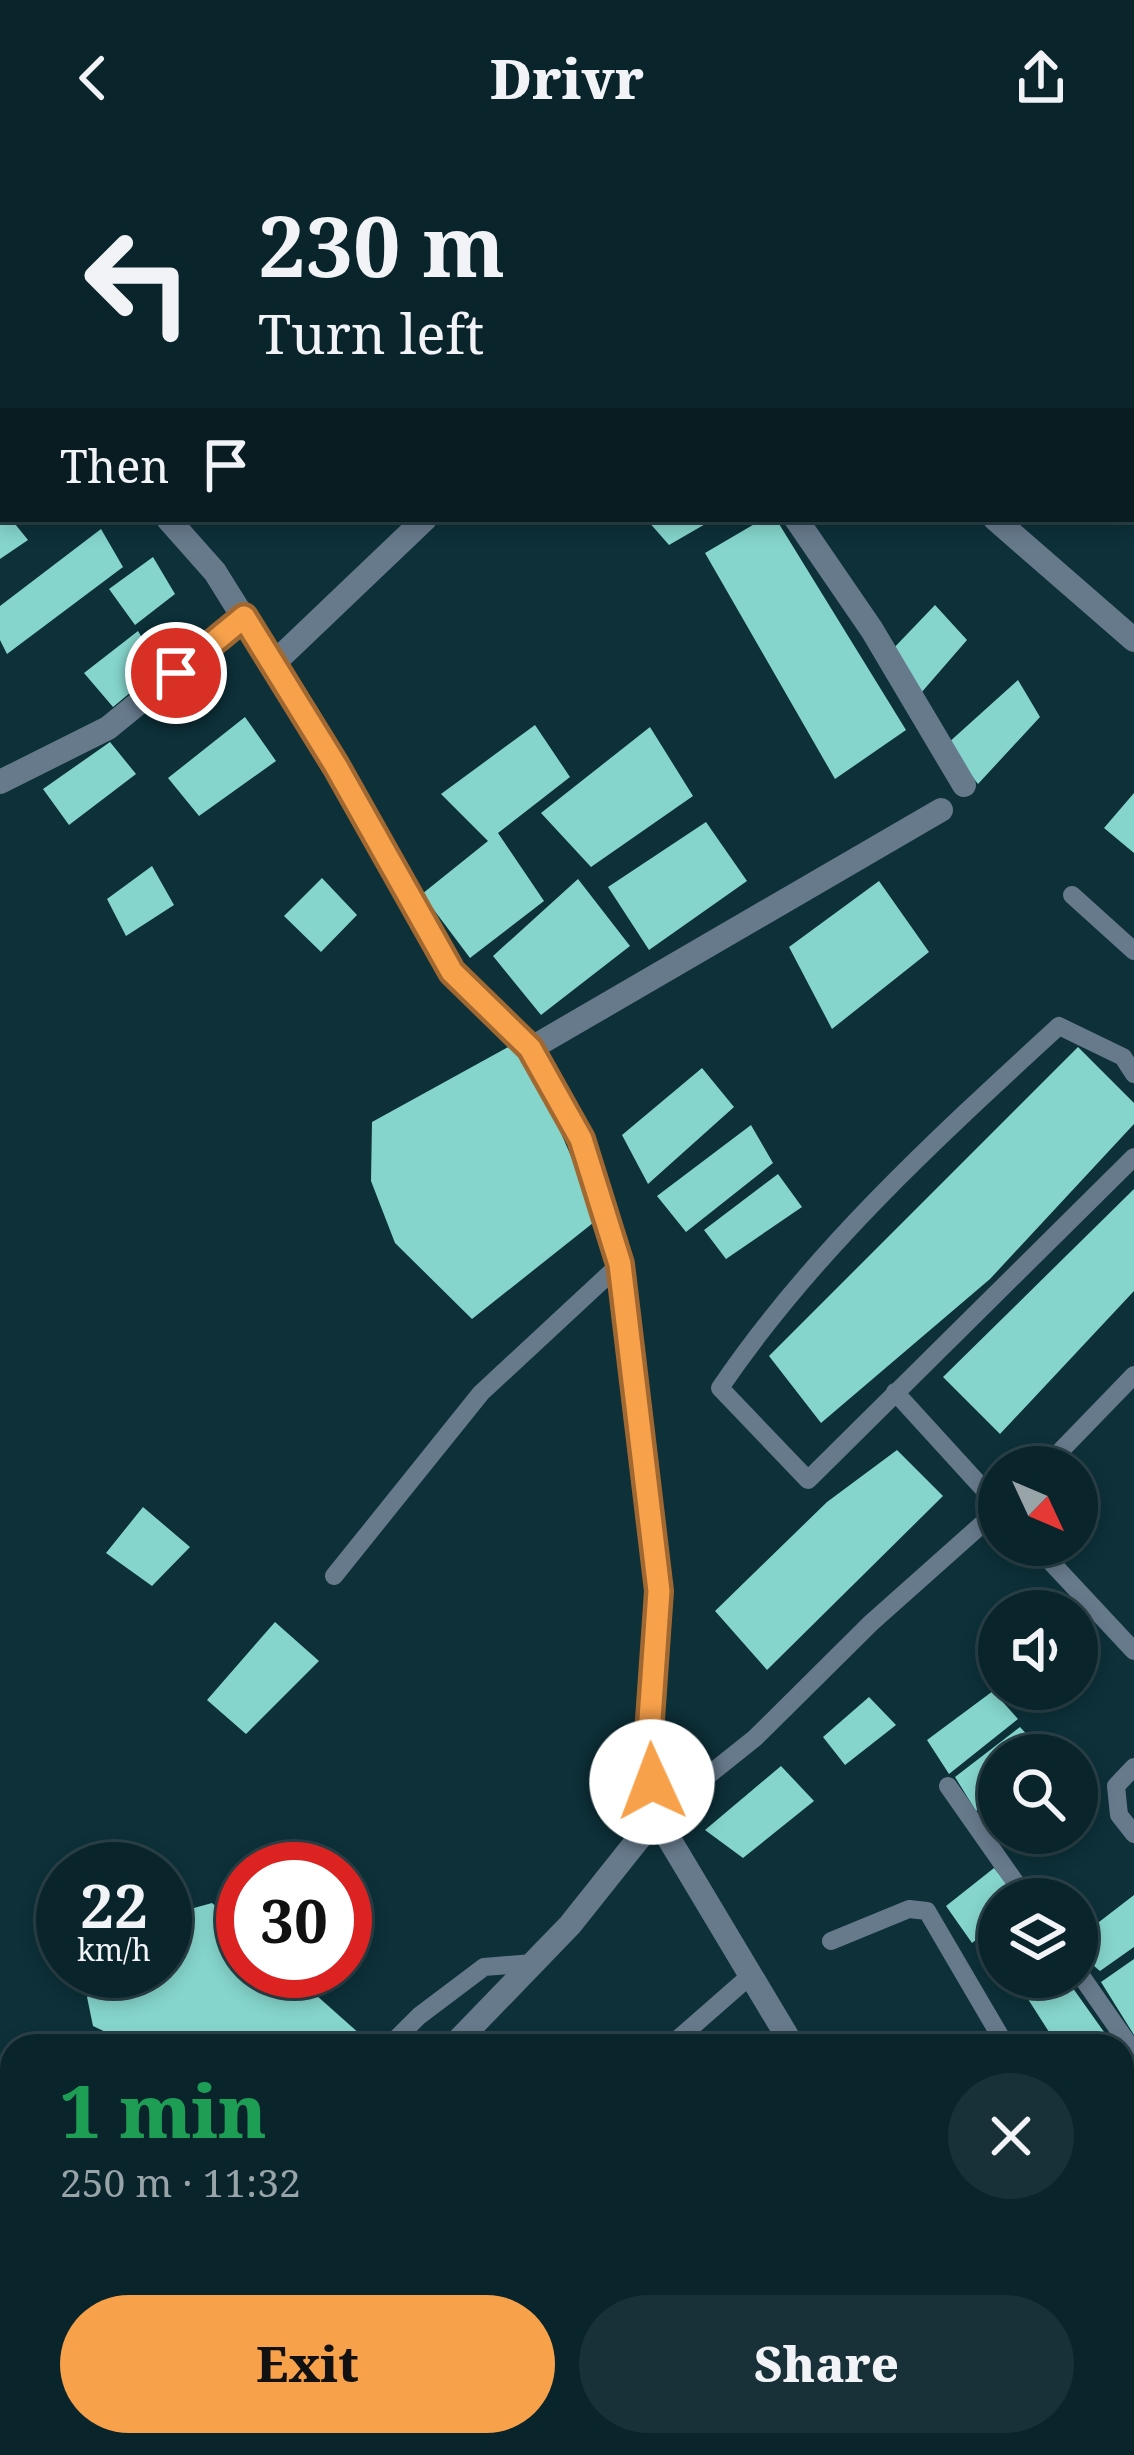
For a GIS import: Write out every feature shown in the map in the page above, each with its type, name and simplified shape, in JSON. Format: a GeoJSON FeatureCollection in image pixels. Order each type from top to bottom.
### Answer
{"type":"FeatureCollection","features":[{"type":"Feature","properties":{"kind":"street"},"geometry":{"type":"LineString","coordinates":[[171,522],[215,572],[244,617],[336,766],[452,972],[530,1048],[581,1139],[620,1264],[659,1591],[648,1748],[656,1817],[787,2034]]}},
{"type":"Feature","properties":{"kind":"street"},"geometry":{"type":"LineString","coordinates":[[272,664],[422,522]]}},
{"type":"Feature","properties":{"kind":"street"},"geometry":{"type":"LineString","coordinates":[[798,522],[872,630],[964,785]]}},
{"type":"Feature","properties":{"kind":"street"},"geometry":{"type":"LineString","coordinates":[[998,522],[1134,640]]}},
{"type":"Feature","properties":{"kind":"street"},"geometry":{"type":"LineString","coordinates":[[0,782],[108,728],[244,617]]}},
{"type":"Feature","properties":{"kind":"street"},"geometry":{"type":"LineString","coordinates":[[530,1048],[941,810]]}},
{"type":"Feature","properties":{"kind":"street"},"geometry":{"type":"LineString","coordinates":[[464,2034],[570,1925],[656,1817]]}},
{"type":"Feature","properties":{"kind":"lane"},"geometry":{"type":"LineString","coordinates":[[1072,895],[1134,951]]}},
{"type":"Feature","properties":{"kind":"lane"},"geometry":{"type":"LineString","coordinates":[[1134,1074],[1124,1057],[1059,1026],[938,1137],[764,1323],[720,1388],[808,1480],[1134,1157]]}},
{"type":"Feature","properties":{"kind":"lane"},"geometry":{"type":"LineString","coordinates":[[334,1576],[481,1393],[620,1264]]}},
{"type":"Feature","properties":{"kind":"lane"},"geometry":{"type":"LineString","coordinates":[[1065,1446],[1134,1375]]}},
{"type":"Feature","properties":{"kind":"lane"},"geometry":{"type":"LineString","coordinates":[[896,1392],[978,1484]]}},
{"type":"Feature","properties":{"kind":"lane"},"geometry":{"type":"LineString","coordinates":[[656,1817],[755,1738],[871,1623],[978,1527]]}},
{"type":"Feature","properties":{"kind":"lane"},"geometry":{"type":"LineString","coordinates":[[1054,1566],[1134,1652]]}},
{"type":"Feature","properties":{"kind":"lane"},"geometry":{"type":"LineString","coordinates":[[1134,1767],[1116,1786],[1119,1815],[1134,1834]]}},
{"type":"Feature","properties":{"kind":"lane"},"geometry":{"type":"LineString","coordinates":[[948,1786],[1012,1878]]}},
{"type":"Feature","properties":{"kind":"lane"},"geometry":{"type":"LineString","coordinates":[[831,1941],[909,1909],[927,1911],[999,2034]]}},
{"type":"Feature","properties":{"kind":"lane"},"geometry":{"type":"LineString","coordinates":[[401,2034],[484,1967],[532,1963]]}},
{"type":"Feature","properties":{"kind":"lane"},"geometry":{"type":"LineString","coordinates":[[684,2034],[751,1975]]}},
{"type":"Feature","properties":{"kind":"lane"},"geometry":{"type":"LineString","coordinates":[[1096,1998],[1121,2034]]}},
{"type":"Feature","properties":{"kind":"building"},"geometry":{"type":"Polygon","coordinates":[[[0,522],[13,522],[28,540],[0,559],[0,522]]]}},
{"type":"Feature","properties":{"kind":"building"},"geometry":{"type":"Polygon","coordinates":[[[649,522],[709,522],[669,545],[649,522]]]}},
{"type":"Feature","properties":{"kind":"building"},"geometry":{"type":"Polygon","coordinates":[[[758,522],[778,522],[906,730],[835,779],[705,553],[758,522]]]}},
{"type":"Feature","properties":{"kind":"building"},"geometry":{"type":"Polygon","coordinates":[[[101,529],[123,567],[7,654],[0,640],[0,606],[101,529]]]}},
{"type":"Feature","properties":{"kind":"building"},"geometry":{"type":"Polygon","coordinates":[[[153,557],[175,594],[135,625],[109,589],[153,557]]]}},
{"type":"Feature","properties":{"kind":"building"},"geometry":{"type":"Polygon","coordinates":[[[935,605],[967,640],[921,693],[889,653],[935,605]]]}},
{"type":"Feature","properties":{"kind":"building"},"geometry":{"type":"Polygon","coordinates":[[[138,631],[160,668],[113,707],[84,673],[138,631]]]}},
{"type":"Feature","properties":{"kind":"building"},"geometry":{"type":"Polygon","coordinates":[[[1018,680],[1040,717],[978,784],[947,744],[1018,680]]]}},
{"type":"Feature","properties":{"kind":"building"},"geometry":{"type":"Polygon","coordinates":[[[245,717],[276,761],[199,816],[168,778],[245,717]]]}},
{"type":"Feature","properties":{"kind":"building"},"geometry":{"type":"Polygon","coordinates":[[[535,725],[570,777],[498,833],[544,901],[470,958],[422,894],[488,841],[441,794],[535,725]]]}},
{"type":"Feature","properties":{"kind":"building"},"geometry":{"type":"Polygon","coordinates":[[[650,727],[693,796],[591,867],[541,813],[650,727]]]}},
{"type":"Feature","properties":{"kind":"building"},"geometry":{"type":"Polygon","coordinates":[[[110,742],[136,774],[69,825],[43,789],[110,742]]]}},
{"type":"Feature","properties":{"kind":"building"},"geometry":{"type":"Polygon","coordinates":[[[1134,793],[1134,853],[1104,828],[1134,793]]]}},
{"type":"Feature","properties":{"kind":"building"},"geometry":{"type":"Polygon","coordinates":[[[706,822],[747,881],[649,950],[608,887],[706,822]]]}},
{"type":"Feature","properties":{"kind":"building"},"geometry":{"type":"Polygon","coordinates":[[[152,866],[174,905],[126,936],[107,899],[152,866]]]}},
{"type":"Feature","properties":{"kind":"building"},"geometry":{"type":"Polygon","coordinates":[[[322,878],[357,915],[321,952],[284,916],[322,878]]]}},
{"type":"Feature","properties":{"kind":"building"},"geometry":{"type":"Polygon","coordinates":[[[578,879],[630,946],[541,1015],[493,956],[578,879]]]}},
{"type":"Feature","properties":{"kind":"building"},"geometry":{"type":"Polygon","coordinates":[[[879,881],[929,952],[832,1029],[789,947],[879,881]]]}},
{"type":"Feature","properties":{"kind":"building"},"geometry":{"type":"Polygon","coordinates":[[[521,1040],[598,1219],[472,1319],[395,1243],[371,1181],[372,1122],[521,1040]]]}},
{"type":"Feature","properties":{"kind":"building"},"geometry":{"type":"Polygon","coordinates":[[[1078,1047],[1134,1103],[1134,1124],[990,1279],[821,1423],[769,1356],[1078,1047]]]}},
{"type":"Feature","properties":{"kind":"building"},"geometry":{"type":"Polygon","coordinates":[[[702,1068],[734,1107],[648,1184],[622,1135],[702,1068]]]}},
{"type":"Feature","properties":{"kind":"building"},"geometry":{"type":"Polygon","coordinates":[[[751,1125],[773,1163],[686,1232],[657,1196],[751,1125]]]}},
{"type":"Feature","properties":{"kind":"building"},"geometry":{"type":"Polygon","coordinates":[[[778,1174],[802,1207],[726,1259],[704,1230],[778,1174]]]}},
{"type":"Feature","properties":{"kind":"building"},"geometry":{"type":"Polygon","coordinates":[[[1134,1189],[1134,1291],[1000,1434],[943,1377],[1134,1189]]]}},
{"type":"Feature","properties":{"kind":"building"},"geometry":{"type":"Polygon","coordinates":[[[897,1450],[943,1496],[767,1670],[715,1611],[827,1502],[897,1450]]]}},
{"type":"Feature","properties":{"kind":"building"},"geometry":{"type":"Polygon","coordinates":[[[143,1507],[190,1547],[152,1586],[106,1553],[143,1507]]]}},
{"type":"Feature","properties":{"kind":"building"},"geometry":{"type":"Polygon","coordinates":[[[275,1622],[319,1661],[246,1734],[207,1700],[275,1622]]]}},
{"type":"Feature","properties":{"kind":"building"},"geometry":{"type":"Polygon","coordinates":[[[869,1697],[896,1725],[845,1765],[823,1737],[869,1697]]]}},
{"type":"Feature","properties":{"kind":"building"},"geometry":{"type":"Polygon","coordinates":[[[978,1702],[978,1710],[1010,1710],[1018,1719],[999,1734],[978,1734],[978,1751],[949,1774],[927,1740],[978,1702]]]}},
{"type":"Feature","properties":{"kind":"building"},"geometry":{"type":"Polygon","coordinates":[[[978,1759],[976,1811],[955,1777],[978,1759]]]}},
{"type":"Feature","properties":{"kind":"building"},"geometry":{"type":"Polygon","coordinates":[[[781,1766],[814,1801],[743,1858],[705,1830],[781,1766]]]}},
{"type":"Feature","properties":{"kind":"building"},"geometry":{"type":"Polygon","coordinates":[[[994,1868],[1002,1878],[981,1878],[994,1868]]]}},
{"type":"Feature","properties":{"kind":"building"},"geometry":{"type":"Polygon","coordinates":[[[978,1881],[978,1938],[972,1943],[946,1906],[978,1881]]]}},
{"type":"Feature","properties":{"kind":"building"},"geometry":{"type":"Polygon","coordinates":[[[1134,1895],[1134,1947],[1100,1971],[1098,1969],[1098,1923],[1134,1895]]]}},
{"type":"Feature","properties":{"kind":"building"},"geometry":{"type":"Polygon","coordinates":[[[212,1903],[216,1907],[216,1998],[319,1998],[360,2034],[110,2034],[93,2026],[87,1998],[192,1998],[192,1909],[212,1903]]]}},
{"type":"Feature","properties":{"kind":"building"},"geometry":{"type":"Polygon","coordinates":[[[1134,1959],[1134,2034],[1133,2034],[1101,1982],[1134,1959]]]}},
{"type":"Feature","properties":{"kind":"building"},"geometry":{"type":"Polygon","coordinates":[[[1027,1998],[1080,1998],[1105,2034],[1050,2034],[1027,1998]]]}},
{"type":"Feature","properties":{"kind":"route"},"geometry":{"type":"LineString","coordinates":[[176,673],[244,617],[336,766],[452,972],[530,1048],[581,1139],[620,1264],[659,1591],[648,1748],[652,1782]]}}]}
